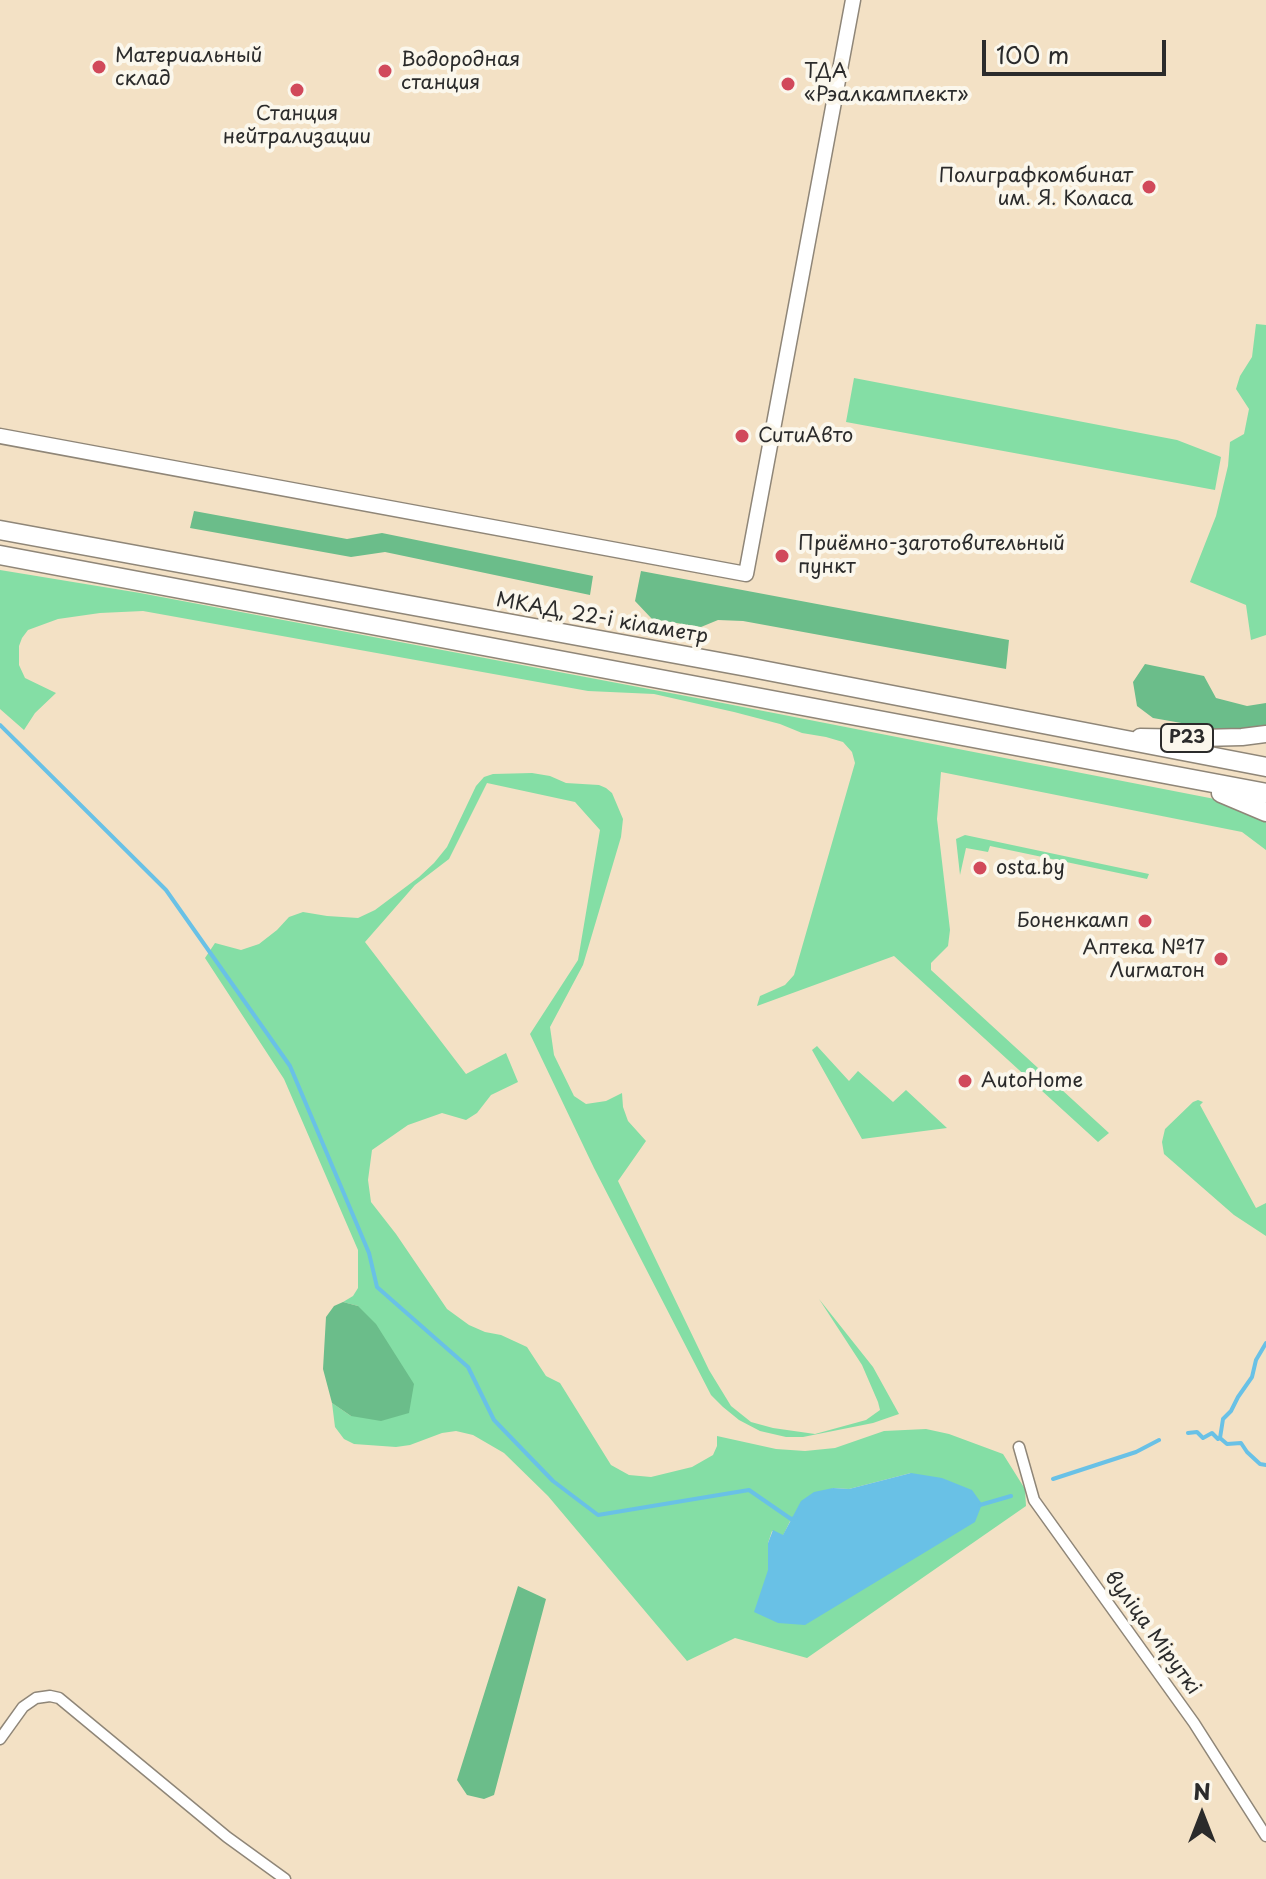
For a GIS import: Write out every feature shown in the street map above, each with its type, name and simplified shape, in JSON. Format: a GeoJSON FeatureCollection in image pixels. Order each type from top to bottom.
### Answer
{"type":"FeatureCollection","features":[{"type":"Feature","properties":{"kind":"highway","name":"МКАД, 22-і кіламетр"},"geometry":{"type":"LineString","coordinates":[[0,530],[1266,767]]}},
{"type":"Feature","properties":{"kind":"highway"},"geometry":{"type":"LineString","coordinates":[[0,555],[1266,793]]}},
{"type":"Feature","properties":{"kind":"highway","name":"Р23"},"geometry":{"type":"LineString","coordinates":[[1170,774],[1266,812]]}},
{"type":"Feature","properties":{"kind":"main road","name":"Р23"},"geometry":{"type":"LineString","coordinates":[[1107,736],[1200,738],[1266,734]]}},
{"type":"Feature","properties":{"kind":"street"},"geometry":{"type":"LineString","coordinates":[[0,436],[746,574],[853,0]]}},
{"type":"Feature","properties":{"kind":"street","name":"вуліца Міруткі"},"geometry":{"type":"LineString","coordinates":[[1019,1447],[1034,1500],[1194,1723],[1266,1836]]}},
{"type":"Feature","properties":{"kind":"street"},"geometry":{"type":"LineString","coordinates":[[0,1739],[23,1707],[36,1698],[59,1698],[227,1837],[285,1879]]}},
{"type":"Feature","properties":{"kind":"green space"},"geometry":{"type":"Polygon","coordinates":[[[1256,324],[1266,325],[1266,635],[1251,640],[1246,605],[1190,582],[1216,516],[1228,466],[1230,442],[1244,434],[1249,409],[1236,389],[1252,357],[1256,324]]]}},
{"type":"Feature","properties":{"kind":"green space"},"geometry":{"type":"Polygon","coordinates":[[[854,378],[1177,440],[1221,457],[1215,490],[846,422],[854,378]]]}},
{"type":"Feature","properties":{"kind":"green space"},"geometry":{"type":"Polygon","coordinates":[[[194,511],[347,539],[382,533],[593,576],[590,595],[385,552],[351,557],[190,528],[194,511]]]}},
{"type":"Feature","properties":{"kind":"green space"},"geometry":{"type":"Polygon","coordinates":[[[0,570],[140,593],[1225,801],[1266,815],[1266,850],[1242,832],[941,772],[937,819],[950,930],[948,946],[931,963],[931,970],[1109,1133],[1098,1142],[894,956],[757,1006],[760,996],[785,985],[794,975],[855,763],[852,752],[843,742],[654,694],[588,691],[143,611],[58,619],[28,630],[19,646],[19,665],[25,678],[56,693],[35,713],[24,730],[0,709],[0,570]]]}},
{"type":"Feature","properties":{"kind":"green space"},"geometry":{"type":"Polygon","coordinates":[[[641,571],[1009,640],[1006,669],[743,621],[718,620],[701,627],[652,619],[635,601],[641,571]]]}},
{"type":"Feature","properties":{"kind":"green space"},"geometry":{"type":"Polygon","coordinates":[[[1145,664],[1204,676],[1216,698],[1247,706],[1266,703],[1266,726],[1221,730],[1153,718],[1137,706],[1133,682],[1145,664]]]}},
{"type":"Feature","properties":{"kind":"green space"},"geometry":{"type":"Polygon","coordinates":[[[532,773],[566,783],[599,785],[612,793],[623,819],[621,837],[583,965],[550,1027],[554,1055],[574,1096],[586,1104],[606,1101],[622,1093],[628,1121],[646,1141],[618,1181],[709,1370],[731,1406],[751,1422],[815,1434],[866,1420],[880,1410],[862,1365],[819,1299],[873,1367],[899,1414],[873,1423],[803,1437],[786,1437],[760,1431],[739,1420],[711,1395],[594,1168],[530,1034],[578,960],[600,830],[575,802],[487,783],[449,859],[415,885],[365,942],[466,1074],[506,1053],[518,1082],[491,1095],[477,1113],[466,1120],[442,1113],[408,1125],[372,1150],[368,1180],[371,1202],[447,1309],[469,1325],[527,1347],[546,1376],[560,1383],[611,1465],[629,1475],[651,1477],[692,1467],[713,1455],[717,1436],[776,1449],[805,1451],[835,1448],[884,1431],[926,1429],[1003,1454],[1025,1489],[1026,1506],[807,1658],[735,1638],[687,1661],[548,1496],[504,1453],[473,1435],[456,1431],[396,1447],[354,1444],[344,1439],[335,1427],[332,1403],[351,1416],[358,1306],[343,1302],[353,1296],[358,1288],[358,1250],[284,1079],[205,958],[215,943],[241,950],[259,944],[289,917],[303,912],[358,918],[375,910],[434,863],[447,847],[476,786],[484,777],[532,773]],[[911,1473],[849,1489],[833,1488],[791,1519],[783,1536],[772,1531],[768,1543],[768,1570],[911,1473]]]}},
{"type":"Feature","properties":{"kind":"green space"},"geometry":{"type":"Polygon","coordinates":[[[965,835],[1149,874],[1147,879],[990,846],[988,852],[966,848],[960,875],[956,839],[965,835]]]}},
{"type":"Feature","properties":{"kind":"green space"},"geometry":{"type":"Polygon","coordinates":[[[817,1046],[849,1081],[858,1071],[893,1102],[906,1090],[947,1128],[862,1139],[812,1050],[817,1046]]]}},
{"type":"Feature","properties":{"kind":"green space"},"geometry":{"type":"Polygon","coordinates":[[[1198,1100],[1203,1102],[1200,1105],[1256,1208],[1266,1203],[1266,1236],[1234,1215],[1164,1154],[1162,1142],[1165,1129],[1198,1100]]]}},
{"type":"Feature","properties":{"kind":"green space"},"geometry":{"type":"Polygon","coordinates":[[[343,1302],[358,1306],[376,1324],[414,1384],[409,1413],[381,1421],[351,1416],[332,1403],[323,1369],[326,1317],[334,1306],[343,1302]]]}},
{"type":"Feature","properties":{"kind":"green space"},"geometry":{"type":"Polygon","coordinates":[[[518,1586],[546,1599],[494,1795],[484,1799],[467,1795],[457,1780],[518,1586]]]}},
{"type":"Feature","properties":{"kind":"water"},"geometry":{"type":"Polygon","coordinates":[[[911,1473],[942,1478],[972,1490],[982,1504],[975,1522],[805,1625],[778,1623],[754,1612],[768,1570],[768,1543],[773,1530],[783,1535],[801,1501],[814,1492],[849,1489],[911,1473]]]}},
{"type":"Feature","properties":{"kind":"waterway"},"geometry":{"type":"LineString","coordinates":[[0,725],[166,890],[290,1066],[369,1253],[377,1287],[468,1367],[494,1420],[553,1481],[598,1515],[749,1490],[791,1519],[796,1518]]}},
{"type":"Feature","properties":{"kind":"waterway"},"geometry":{"type":"LineString","coordinates":[[1266,1343],[1256,1360],[1252,1377],[1223,1419],[1220,1438],[1227,1444],[1241,1443],[1260,1464],[1266,1465]]}},
{"type":"Feature","properties":{"kind":"waterway"},"geometry":{"type":"LineString","coordinates":[[1188,1433],[1197,1432],[1203,1438],[1212,1433],[1220,1438]]}},
{"type":"Feature","properties":{"kind":"waterway"},"geometry":{"type":"LineString","coordinates":[[1053,1479],[1136,1452],[1159,1440]]}},
{"type":"Feature","properties":{"kind":"waterway"},"geometry":{"type":"LineString","coordinates":[[980,1505],[1011,1496]]}},
{"type":"Feature","properties":{"kind":"place","name":"Материальный склад"},"geometry":{"type":"Point","coordinates":[99,67]}},
{"type":"Feature","properties":{"kind":"place","name":"Водородная станция"},"geometry":{"type":"Point","coordinates":[385,71]}},
{"type":"Feature","properties":{"kind":"place","name":"ТДА «Рэалкамплект»"},"geometry":{"type":"Point","coordinates":[788,84]}},
{"type":"Feature","properties":{"kind":"place","name":"Станция нейтрализации"},"geometry":{"type":"Point","coordinates":[297,90]}},
{"type":"Feature","properties":{"kind":"place","name":"Полиграфкомбинат им. Я. Коласа"},"geometry":{"type":"Point","coordinates":[1149,187]}},
{"type":"Feature","properties":{"kind":"place","name":"СитиАвто"},"geometry":{"type":"Point","coordinates":[742,436]}},
{"type":"Feature","properties":{"kind":"place","name":"Приёмно-заготовительный пункт"},"geometry":{"type":"Point","coordinates":[782,556]}},
{"type":"Feature","properties":{"kind":"place","name":"osta.by"},"geometry":{"type":"Point","coordinates":[980,868]}},
{"type":"Feature","properties":{"kind":"place","name":"Боненкамп"},"geometry":{"type":"Point","coordinates":[1145,921]}},
{"type":"Feature","properties":{"kind":"place","name":"Аптека №17 Лигматон"},"geometry":{"type":"Point","coordinates":[1221,959]}},
{"type":"Feature","properties":{"kind":"place","name":"AutoHome"},"geometry":{"type":"Point","coordinates":[965,1081]}}]}
